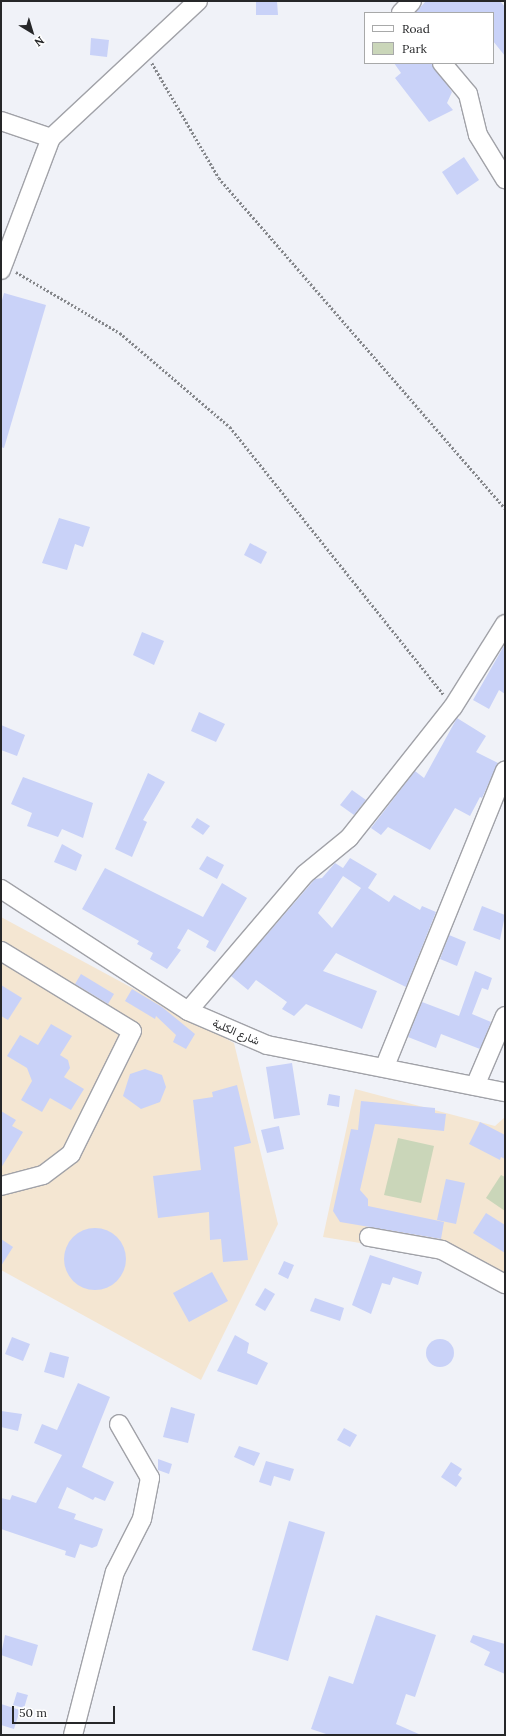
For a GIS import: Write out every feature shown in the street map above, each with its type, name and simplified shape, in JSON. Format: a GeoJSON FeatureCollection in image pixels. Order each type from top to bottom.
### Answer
{"type":"FeatureCollection","features":[{"type":"Feature","properties":{"kind":"street"},"geometry":{"type":"LineString","coordinates":[[2,267],[51,138],[143,49],[198,1]]}},
{"type":"Feature","properties":{"kind":"street"},"geometry":{"type":"LineString","coordinates":[[402,12],[412,1]]}},
{"type":"Feature","properties":{"kind":"street"},"geometry":{"type":"LineString","coordinates":[[443,64],[468,94],[478,135],[505,179]]}},
{"type":"Feature","properties":{"kind":"street"},"geometry":{"type":"LineString","coordinates":[[1,121],[51,138]]}},
{"type":"Feature","properties":{"kind":"street"},"geometry":{"type":"LineString","coordinates":[[188,1011],[305,874],[349,838],[453,707],[505,624]]}},
{"type":"Feature","properties":{"kind":"street"},"geometry":{"type":"LineString","coordinates":[[385,1066],[505,770]]}},
{"type":"Feature","properties":{"kind":"street","name":"شارع الكلية"},"geometry":{"type":"LineString","coordinates":[[1,889],[188,1011],[267,1045],[385,1066],[505,1092]]}},
{"type":"Feature","properties":{"kind":"street"},"geometry":{"type":"LineString","coordinates":[[1,952],[132,1030],[71,1154],[43,1175],[1,1186]]}},
{"type":"Feature","properties":{"kind":"street"},"geometry":{"type":"LineString","coordinates":[[475,1086],[505,1016]]}},
{"type":"Feature","properties":{"kind":"street"},"geometry":{"type":"LineString","coordinates":[[369,1237],[442,1250],[505,1284]]}},
{"type":"Feature","properties":{"kind":"street"},"geometry":{"type":"LineString","coordinates":[[73,1735],[115,1572],[142,1519],[150,1478],[119,1424]]}},
{"type":"Feature","properties":{"kind":"path"},"geometry":{"type":"LineString","coordinates":[[143,49],[219,178],[505,508]]}},
{"type":"Feature","properties":{"kind":"path"},"geometry":{"type":"LineString","coordinates":[[2,267],[120,333],[230,427],[453,707]]}},
{"type":"Feature","properties":{"kind":"shaded area"},"geometry":{"type":"Polygon","coordinates":[[[1,917],[234,1043],[278,1224],[201,1380],[1,1270],[1,917]]]}},
{"type":"Feature","properties":{"kind":"shaded area"},"geometry":{"type":"Polygon","coordinates":[[[355,1089],[495,1126],[505,1117],[505,1290],[453,1258],[323,1237],[355,1089]]]}},
{"type":"Feature","properties":{"kind":"green space"},"geometry":{"type":"Polygon","coordinates":[[[398,1138],[434,1146],[421,1203],[384,1195],[398,1138]]]}},
{"type":"Feature","properties":{"kind":"green space"},"geometry":{"type":"Polygon","coordinates":[[[501,1175],[505,1177],[505,1211],[486,1198],[501,1175]]]}},
{"type":"Feature","properties":{"kind":"building"},"geometry":{"type":"Polygon","coordinates":[[[256,1],[277,1],[278,15],[256,15],[256,1]]]}},
{"type":"Feature","properties":{"kind":"building"},"geometry":{"type":"Polygon","coordinates":[[[426,1],[500,1],[505,7],[505,56],[494,42],[494,12],[416,12],[426,1]]]}},
{"type":"Feature","properties":{"kind":"building"},"geometry":{"type":"Polygon","coordinates":[[[91,38],[109,40],[107,57],[90,55],[91,38]]]}},
{"type":"Feature","properties":{"kind":"building"},"geometry":{"type":"Polygon","coordinates":[[[395,64],[433,64],[452,92],[447,103],[453,110],[429,122],[395,78],[401,73],[395,64]]]}},
{"type":"Feature","properties":{"kind":"building"},"geometry":{"type":"Polygon","coordinates":[[[464,157],[479,180],[457,195],[442,172],[464,157]]]}},
{"type":"Feature","properties":{"kind":"building"},"geometry":{"type":"Polygon","coordinates":[[[4,293],[46,305],[4,448],[1,447],[1,304],[4,293]]]}},
{"type":"Feature","properties":{"kind":"building"},"geometry":{"type":"Polygon","coordinates":[[[59,518],[90,527],[83,547],[75,544],[67,570],[42,563],[59,518]]]}},
{"type":"Feature","properties":{"kind":"building"},"geometry":{"type":"Polygon","coordinates":[[[250,543],[267,552],[261,564],[244,555],[250,543]]]}},
{"type":"Feature","properties":{"kind":"building"},"geometry":{"type":"Polygon","coordinates":[[[142,632],[164,641],[154,665],[133,655],[142,632]]]}},
{"type":"Feature","properties":{"kind":"building"},"geometry":{"type":"Polygon","coordinates":[[[505,644],[505,694],[499,690],[489,709],[473,700],[505,644]]]}},
{"type":"Feature","properties":{"kind":"building"},"geometry":{"type":"Polygon","coordinates":[[[199,712],[225,724],[216,742],[191,731],[199,712]]]}},
{"type":"Feature","properties":{"kind":"building"},"geometry":{"type":"Polygon","coordinates":[[[457,718],[486,736],[476,752],[498,763],[482,798],[480,797],[470,816],[455,808],[430,850],[388,827],[381,835],[371,828],[415,771],[424,778],[457,718]]]}},
{"type":"Feature","properties":{"kind":"building"},"geometry":{"type":"Polygon","coordinates":[[[1,725],[25,735],[17,756],[1,750],[1,725]]]}},
{"type":"Feature","properties":{"kind":"building"},"geometry":{"type":"Polygon","coordinates":[[[148,773],[165,782],[143,820],[147,822],[132,857],[115,849],[148,773]]]}},
{"type":"Feature","properties":{"kind":"building"},"geometry":{"type":"Polygon","coordinates":[[[23,777],[93,803],[83,838],[62,829],[58,837],[27,826],[32,813],[11,804],[23,777]]]}},
{"type":"Feature","properties":{"kind":"building"},"geometry":{"type":"Polygon","coordinates":[[[352,790],[366,800],[354,815],[340,805],[352,790]]]}},
{"type":"Feature","properties":{"kind":"building"},"geometry":{"type":"Polygon","coordinates":[[[197,818],[210,826],[203,835],[191,827],[197,818]]]}},
{"type":"Feature","properties":{"kind":"building"},"geometry":{"type":"Polygon","coordinates":[[[62,844],[82,855],[76,871],[54,862],[62,844]]]}},
{"type":"Feature","properties":{"kind":"building"},"geometry":{"type":"Polygon","coordinates":[[[207,856],[224,865],[217,879],[199,869],[207,856]]]}},
{"type":"Feature","properties":{"kind":"building"},"geometry":{"type":"Polygon","coordinates":[[[350,858],[377,874],[368,888],[389,902],[394,895],[420,910],[422,906],[436,912],[406,987],[336,953],[323,971],[377,991],[362,1029],[306,1004],[294,1016],[282,1009],[287,1002],[256,980],[248,990],[231,976],[315,879],[322,878],[335,863],[343,868],[350,858]],[[343,876],[318,913],[332,928],[361,888],[343,876]]]}},
{"type":"Feature","properties":{"kind":"building"},"geometry":{"type":"Polygon","coordinates":[[[105,868],[203,917],[222,883],[247,898],[215,952],[206,947],[209,941],[188,929],[177,948],[181,950],[167,969],[150,959],[153,953],[137,944],[139,941],[82,909],[105,868]]]}},
{"type":"Feature","properties":{"kind":"building"},"geometry":{"type":"Polygon","coordinates":[[[482,906],[505,915],[500,940],[473,930],[482,906]]]}},
{"type":"Feature","properties":{"kind":"building"},"geometry":{"type":"Polygon","coordinates":[[[449,935],[466,942],[457,966],[440,959],[449,935]]]}},
{"type":"Feature","properties":{"kind":"building"},"geometry":{"type":"Polygon","coordinates":[[[475,971],[492,978],[488,990],[482,988],[472,1014],[491,1022],[480,1049],[441,1034],[436,1048],[408,1037],[422,1002],[459,1016],[475,971]]]}},
{"type":"Feature","properties":{"kind":"building"},"geometry":{"type":"Polygon","coordinates":[[[81,974],[114,994],[108,1004],[75,984],[81,974]]]}},
{"type":"Feature","properties":{"kind":"building"},"geometry":{"type":"Polygon","coordinates":[[[1,985],[22,998],[8,1020],[1,1016],[1,985]]]}},
{"type":"Feature","properties":{"kind":"building"},"geometry":{"type":"Polygon","coordinates":[[[132,989],[162,1007],[195,1034],[186,1049],[173,1042],[176,1035],[156,1016],[155,1019],[125,1001],[132,989]]]}},
{"type":"Feature","properties":{"kind":"building"},"geometry":{"type":"Polygon","coordinates":[[[51,1024],[72,1036],[60,1055],[68,1060],[70,1068],[64,1077],[84,1089],[71,1110],[50,1098],[42,1112],[21,1100],[32,1081],[27,1068],[7,1056],[20,1035],[38,1045],[51,1024]]]}},
{"type":"Feature","properties":{"kind":"building"},"geometry":{"type":"Polygon","coordinates":[[[292,1063],[300,1115],[274,1119],[266,1067],[292,1063]]]}},
{"type":"Feature","properties":{"kind":"building"},"geometry":{"type":"Polygon","coordinates":[[[145,1069],[162,1075],[166,1087],[160,1102],[141,1109],[123,1096],[130,1074],[145,1069]]]}},
{"type":"Feature","properties":{"kind":"building"},"geometry":{"type":"Polygon","coordinates":[[[237,1085],[251,1143],[234,1147],[248,1260],[223,1262],[221,1239],[210,1240],[209,1212],[158,1218],[153,1176],[201,1170],[193,1100],[213,1097],[212,1092],[237,1085]]]}},
{"type":"Feature","properties":{"kind":"building"},"geometry":{"type":"Polygon","coordinates":[[[329,1094],[340,1096],[339,1107],[327,1105],[329,1094]]]}},
{"type":"Feature","properties":{"kind":"building"},"geometry":{"type":"Polygon","coordinates":[[[361,1101],[435,1108],[435,1113],[446,1114],[444,1131],[375,1124],[360,1190],[368,1199],[368,1206],[444,1222],[441,1239],[340,1222],[333,1211],[351,1129],[358,1130],[361,1101]]]}},
{"type":"Feature","properties":{"kind":"building"},"geometry":{"type":"Polygon","coordinates":[[[1,1111],[16,1120],[12,1126],[23,1132],[1,1168],[1,1111]]]}},
{"type":"Feature","properties":{"kind":"building"},"geometry":{"type":"Polygon","coordinates":[[[480,1122],[505,1135],[505,1159],[501,1157],[500,1160],[469,1144],[480,1122]]]}},
{"type":"Feature","properties":{"kind":"building"},"geometry":{"type":"Polygon","coordinates":[[[279,1126],[284,1149],[267,1153],[261,1130],[279,1126]]]}},
{"type":"Feature","properties":{"kind":"building"},"geometry":{"type":"Polygon","coordinates":[[[446,1179],[465,1183],[456,1224],[437,1220],[446,1179]]]}},
{"type":"Feature","properties":{"kind":"building"},"geometry":{"type":"Polygon","coordinates":[[[486,1213],[505,1225],[505,1253],[473,1233],[486,1213]]]}},
{"type":"Feature","properties":{"kind":"building"},"geometry":{"type":"Polygon","coordinates":[[[95,1228],[107,1230],[117,1237],[124,1247],[126,1259],[124,1271],[117,1281],[107,1288],[95,1290],[83,1288],[73,1281],[66,1271],[64,1259],[66,1247],[73,1237],[83,1230],[95,1228]]]}},
{"type":"Feature","properties":{"kind":"building"},"geometry":{"type":"Polygon","coordinates":[[[1,1239],[13,1247],[1,1266],[1,1239]]]}},
{"type":"Feature","properties":{"kind":"building"},"geometry":{"type":"Polygon","coordinates":[[[370,1255],[422,1272],[418,1285],[393,1277],[390,1285],[382,1283],[371,1314],[352,1305],[370,1255]]]}},
{"type":"Feature","properties":{"kind":"building"},"geometry":{"type":"Polygon","coordinates":[[[284,1261],[294,1265],[288,1279],[278,1274],[284,1261]]]}},
{"type":"Feature","properties":{"kind":"building"},"geometry":{"type":"Polygon","coordinates":[[[212,1272],[228,1301],[189,1322],[173,1293],[212,1272]]]}},
{"type":"Feature","properties":{"kind":"building"},"geometry":{"type":"Polygon","coordinates":[[[265,1288],[275,1294],[265,1311],[255,1305],[265,1288]]]}},
{"type":"Feature","properties":{"kind":"building"},"geometry":{"type":"Polygon","coordinates":[[[315,1298],[344,1308],[340,1321],[310,1311],[315,1298]]]}},
{"type":"Feature","properties":{"kind":"building"},"geometry":{"type":"Polygon","coordinates":[[[235,1335],[249,1343],[247,1353],[268,1363],[257,1385],[217,1371],[235,1335]]]}},
{"type":"Feature","properties":{"kind":"building"},"geometry":{"type":"Polygon","coordinates":[[[12,1337],[30,1344],[23,1361],[5,1354],[12,1337]]]}},
{"type":"Feature","properties":{"kind":"building"},"geometry":{"type":"Polygon","coordinates":[[[440,1339],[450,1343],[454,1353],[450,1363],[440,1367],[430,1363],[426,1353],[430,1343],[440,1339]]]}},
{"type":"Feature","properties":{"kind":"building"},"geometry":{"type":"Polygon","coordinates":[[[50,1352],[69,1357],[64,1378],[44,1372],[50,1352]]]}},
{"type":"Feature","properties":{"kind":"building"},"geometry":{"type":"Polygon","coordinates":[[[78,1383],[110,1397],[82,1467],[114,1482],[105,1501],[95,1497],[93,1500],[67,1487],[58,1508],[76,1514],[74,1519],[103,1529],[97,1546],[92,1548],[80,1544],[75,1558],[65,1555],[66,1551],[1,1529],[1,1498],[10,1500],[12,1495],[36,1503],[62,1455],[34,1443],[42,1424],[57,1430],[78,1383]]]}},
{"type":"Feature","properties":{"kind":"building"},"geometry":{"type":"Polygon","coordinates":[[[171,1407],[195,1414],[188,1443],[163,1437],[171,1407]]]}},
{"type":"Feature","properties":{"kind":"building"},"geometry":{"type":"Polygon","coordinates":[[[1,1411],[22,1414],[18,1431],[1,1427],[1,1411]]]}},
{"type":"Feature","properties":{"kind":"building"},"geometry":{"type":"Polygon","coordinates":[[[344,1428],[357,1435],[350,1447],[337,1440],[344,1428]]]}},
{"type":"Feature","properties":{"kind":"building"},"geometry":{"type":"Polygon","coordinates":[[[239,1446],[260,1453],[254,1466],[234,1457],[239,1446]]]}},
{"type":"Feature","properties":{"kind":"building"},"geometry":{"type":"Polygon","coordinates":[[[158,1459],[172,1464],[169,1474],[158,1470],[158,1459]]]}},
{"type":"Feature","properties":{"kind":"building"},"geometry":{"type":"Polygon","coordinates":[[[266,1461],[294,1469],[290,1481],[274,1476],[271,1486],[259,1482],[266,1461]]]}},
{"type":"Feature","properties":{"kind":"building"},"geometry":{"type":"Polygon","coordinates":[[[451,1462],[462,1469],[458,1475],[462,1478],[456,1487],[441,1477],[451,1462]]]}},
{"type":"Feature","properties":{"kind":"building"},"geometry":{"type":"Polygon","coordinates":[[[289,1521],[325,1532],[288,1661],[252,1650],[289,1521]]]}},
{"type":"Feature","properties":{"kind":"building"},"geometry":{"type":"Polygon","coordinates":[[[376,1615],[436,1635],[415,1697],[406,1694],[396,1724],[421,1735],[329,1735],[311,1729],[329,1676],[353,1684],[376,1615]]]}},
{"type":"Feature","properties":{"kind":"building"},"geometry":{"type":"Polygon","coordinates":[[[5,1635],[38,1645],[32,1666],[1,1655],[5,1635]]]}},
{"type":"Feature","properties":{"kind":"building"},"geometry":{"type":"Polygon","coordinates":[[[473,1635],[505,1644],[505,1674],[484,1665],[490,1652],[470,1642],[473,1635]]]}},
{"type":"Feature","properties":{"kind":"building"},"geometry":{"type":"Polygon","coordinates":[[[17,1692],[28,1695],[24,1708],[13,1705],[17,1692]]]}},
{"type":"Feature","properties":{"kind":"building"},"geometry":{"type":"Polygon","coordinates":[[[1,1704],[20,1710],[14,1729],[1,1725],[1,1704]]]}}]}
